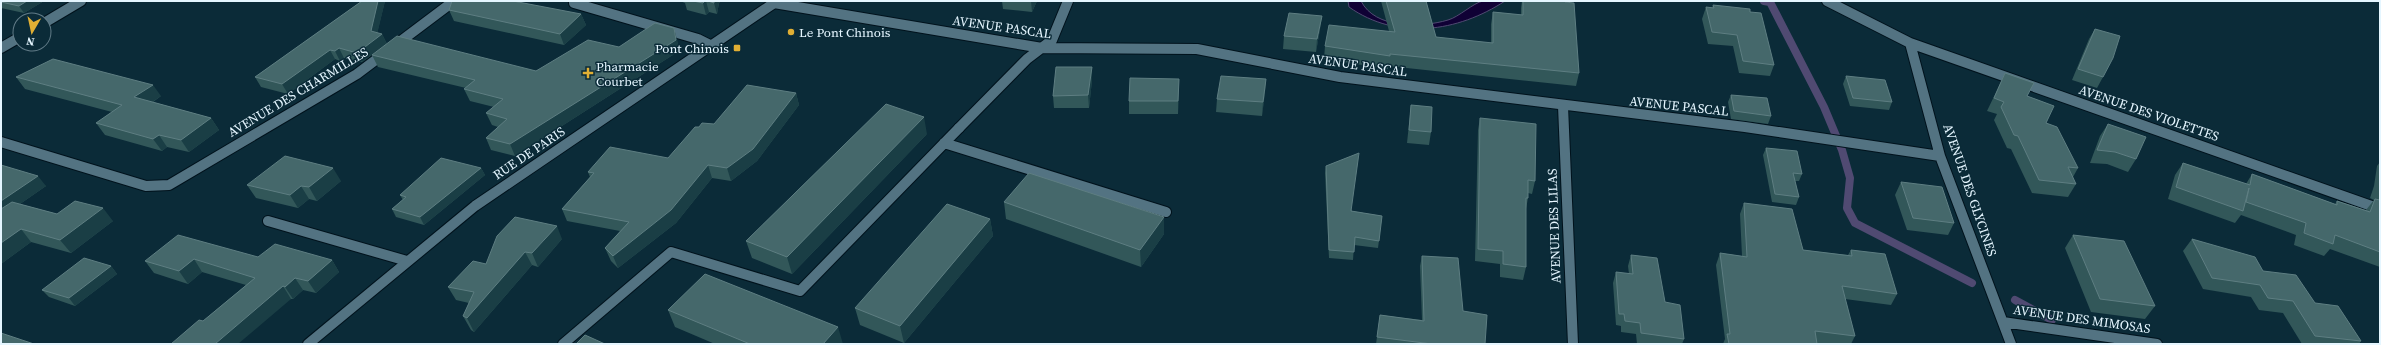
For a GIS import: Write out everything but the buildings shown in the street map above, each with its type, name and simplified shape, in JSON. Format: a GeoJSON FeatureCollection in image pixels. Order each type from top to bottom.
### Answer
{"type":"FeatureCollection","features":[{"type":"Feature","properties":{"kind":"street"},"geometry":{"type":"LineString","coordinates":[[52,18],[81,1]]}},
{"type":"Feature","properties":{"kind":"street","name":"AVENUE DES CHARMILLES"},"geometry":{"type":"LineString","coordinates":[[1,142],[146,186],[169,185],[357,74],[454,1]]}},
{"type":"Feature","properties":{"kind":"street"},"geometry":{"type":"LineString","coordinates":[[563,344],[671,252],[800,291],[1027,59],[1052,40],[1068,1]]}},
{"type":"Feature","properties":{"kind":"street","name":"AVENUE DES VIOLETTES"},"geometry":{"type":"LineString","coordinates":[[1828,1],[1910,43],[2380,209]]}},
{"type":"Feature","properties":{"kind":"street","name":"AVENUE PASCAL"},"geometry":{"type":"LineString","coordinates":[[775,2],[1042,48],[1197,49],[1312,72],[1563,106],[1744,127],[1940,156]]}},
{"type":"Feature","properties":{"kind":"street","name":"RUE DE PARIS"},"geometry":{"type":"LineString","coordinates":[[308,344],[475,206],[775,2]]}},
{"type":"Feature","properties":{"kind":"street"},"geometry":{"type":"LineString","coordinates":[[574,3],[698,40],[710,45]]}},
{"type":"Feature","properties":{"kind":"street"},"geometry":{"type":"LineString","coordinates":[[1,48],[12,42]]}},
{"type":"Feature","properties":{"kind":"street","name":"AVENUE DES GLYCINES"},"geometry":{"type":"LineString","coordinates":[[1910,43],[1940,156],[2011,344]]}},
{"type":"Feature","properties":{"kind":"street","name":"AVENUE DES LILAS"},"geometry":{"type":"LineString","coordinates":[[1563,106],[1573,344]]}},
{"type":"Feature","properties":{"kind":"street"},"geometry":{"type":"LineString","coordinates":[[944,143],[1166,212]]}},
{"type":"Feature","properties":{"kind":"street"},"geometry":{"type":"LineString","coordinates":[[268,221],[407,262]]}},
{"type":"Feature","properties":{"kind":"street","name":"AVENUE DES MIMOSAS"},"geometry":{"type":"LineString","coordinates":[[2003,322],[2157,344]]}},
{"type":"Feature","properties":{"kind":"shaded area"},"geometry":{"type":"Polygon","coordinates":[[[1348,1],[1361,1],[1368,10],[1377,17],[1400,24],[1412,25],[1437,23],[1448,20],[1479,2],[1505,1],[1487,12],[1468,20],[1427,28],[1407,28],[1387,25],[1368,18],[1349,7],[1348,1]]]}},
{"type":"Feature","properties":{"kind":"waterway"},"geometry":{"type":"LineString","coordinates":[[1764,1],[1770,2],[1824,107],[1842,150],[1850,178],[1847,208],[1855,223],[1972,283]]}},
{"type":"Feature","properties":{"kind":"waterway"},"geometry":{"type":"LineString","coordinates":[[2015,300],[2052,320]]}},
{"type":"Feature","properties":{"kind":"place","name":"Le Pont Chinois"},"geometry":{"type":"Point","coordinates":[791,32]}},
{"type":"Feature","properties":{"kind":"place","name":"Pont Chinois"},"geometry":{"type":"Point","coordinates":[737,48]}},
{"type":"Feature","properties":{"kind":"place","name":"Pharmacie Courbet"},"geometry":{"type":"Point","coordinates":[588,73]}}]}
